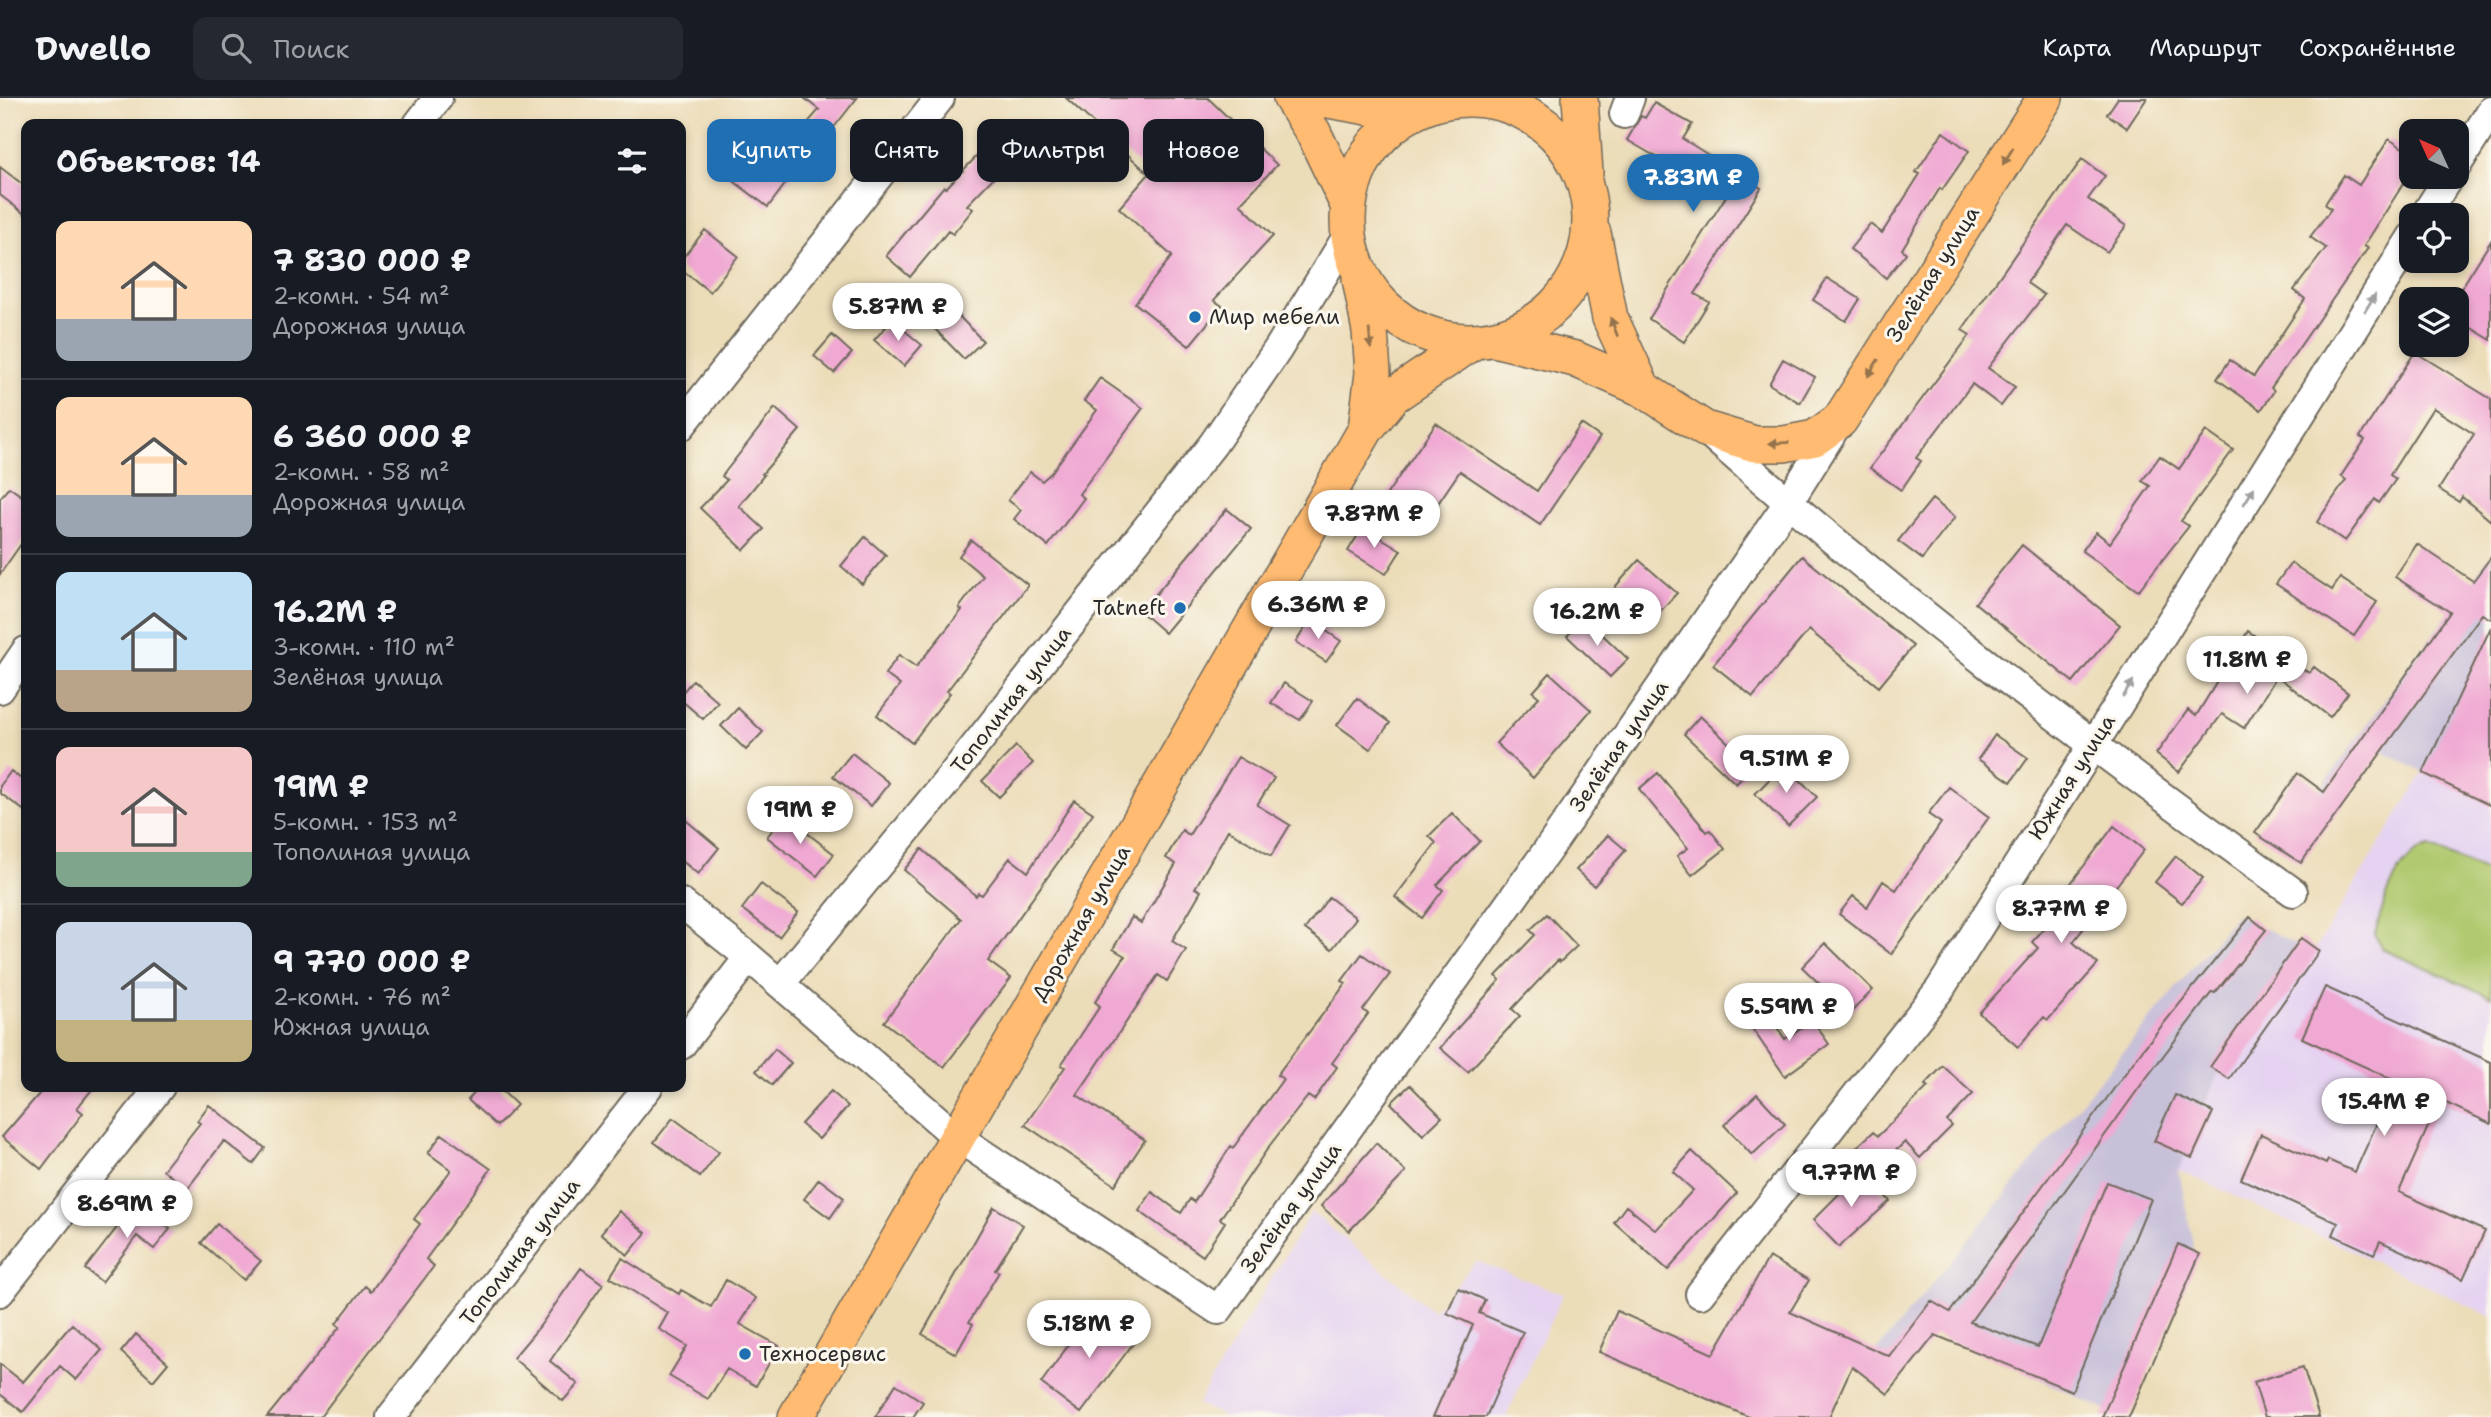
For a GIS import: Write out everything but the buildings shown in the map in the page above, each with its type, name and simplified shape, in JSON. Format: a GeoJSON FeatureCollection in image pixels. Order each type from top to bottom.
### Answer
{"type":"FeatureCollection","features":[{"type":"Feature","properties":{"kind":"main road"},"geometry":{"type":"LineString","coordinates":[[1291,98],[1313,132],[1348,220],[1370,331],[1373,373],[1366,429]]}},
{"type":"Feature","properties":{"kind":"main road"},"geometry":{"type":"LineString","coordinates":[[1317,98],[1379,110],[1482,99],[1511,106],[1537,119],[1559,138],[1576,162],[1589,205],[1583,259],[1577,277],[1560,300],[1539,320],[1514,333],[1483,341],[1393,396],[1366,429]]}},
{"type":"Feature","properties":{"kind":"main road"},"geometry":{"type":"LineString","coordinates":[[1580,98],[1589,205],[1610,317],[1643,389]]}},
{"type":"Feature","properties":{"kind":"main road","name":"Зелёная улица"},"geometry":{"type":"LineString","coordinates":[[1840,419],[2045,98]]}},
{"type":"Feature","properties":{"kind":"main road"},"geometry":{"type":"LineString","coordinates":[[1348,220],[1356,173],[1374,145],[1397,122],[1445,101]]}},
{"type":"Feature","properties":{"kind":"main road"},"geometry":{"type":"LineString","coordinates":[[1358,272],[1381,305],[1413,329],[1452,341],[1483,341],[1575,359],[1643,389],[1705,429],[1755,444],[1784,444],[1815,438],[1840,419]]}},
{"type":"Feature","properties":{"kind":"main road","name":"Дорожная улица"},"geometry":{"type":"LineString","coordinates":[[796,1417],[1366,429]]}},
{"type":"Feature","properties":{"kind":"street"},"geometry":{"type":"LineString","coordinates":[[422,119],[438,98]]}},
{"type":"Feature","properties":{"kind":"street"},"geometry":{"type":"LineString","coordinates":[[686,420],[940,98]]}},
{"type":"Feature","properties":{"kind":"street"},"geometry":{"type":"LineString","coordinates":[[2469,145],[2491,111]]}},
{"type":"Feature","properties":{"kind":"street","name":"Тополиная улица"},"geometry":{"type":"LineString","coordinates":[[780,984],[949,779],[1213,443],[1278,349],[1348,220]]}},
{"type":"Feature","properties":{"kind":"street","name":"Южная улица"},"geometry":{"type":"LineString","coordinates":[[1700,1294],[1940,989],[2399,258]]}},
{"type":"Feature","properties":{"kind":"street","name":"Зелёная улица"},"geometry":{"type":"LineString","coordinates":[[957,1138],[1218,1310],[1549,848],[1788,503],[1840,419]]}},
{"type":"Feature","properties":{"kind":"street"},"geometry":{"type":"LineString","coordinates":[[1705,429],[1788,503],[2091,746],[2293,892]]}},
{"type":"Feature","properties":{"kind":"street"},"geometry":{"type":"LineString","coordinates":[[0,689],[21,658]]}},
{"type":"Feature","properties":{"kind":"street"},"geometry":{"type":"LineString","coordinates":[[686,907],[749,957],[957,1138]]}},
{"type":"Feature","properties":{"kind":"street"},"geometry":{"type":"LineString","coordinates":[[686,1039],[749,957]]}},
{"type":"Feature","properties":{"kind":"street"},"geometry":{"type":"LineString","coordinates":[[0,1292],[156,1092]]}},
{"type":"Feature","properties":{"kind":"street","name":"Тополиная улица"},"geometry":{"type":"LineString","coordinates":[[391,1417],[644,1092]]}},
{"type":"Feature","properties":{"kind":"shaded area"},"geometry":{"type":"Polygon","coordinates":[[[2491,555],[2491,806],[2381,751],[2296,861],[2279,845],[2491,555]]]}},
{"type":"Feature","properties":{"kind":"shaded area"},"geometry":{"type":"Polygon","coordinates":[[[2423,773],[2491,806],[2491,1316],[2179,1170],[2217,1076],[2313,953],[2423,773]]]}},
{"type":"Feature","properties":{"kind":"shaded area"},"geometry":{"type":"Polygon","coordinates":[[[2237,914],[2313,953],[2217,1076],[2179,1170],[2194,1249],[2125,1417],[2119,1417],[1937,1330],[1885,1385],[1865,1365],[2237,914]]]}},
{"type":"Feature","properties":{"kind":"shaded area"},"geometry":{"type":"Polygon","coordinates":[[[1311,1212],[1433,1311],[1476,1261],[1563,1294],[1506,1417],[1225,1417],[1197,1404],[1311,1212]]]}},
{"type":"Feature","properties":{"kind":"green space"},"geometry":{"type":"Polygon","coordinates":[[[2429,847],[2491,873],[2491,997],[2382,949],[2375,934],[2387,896],[2400,871],[2408,860],[2429,847]]]}},
{"type":"Feature","properties":{"kind":"place","name":"Мир мебели"},"geometry":{"type":"Point","coordinates":[1195,317]}},
{"type":"Feature","properties":{"kind":"place","name":"Tatneft"},"geometry":{"type":"Point","coordinates":[1180,608]}},
{"type":"Feature","properties":{"kind":"place","name":"Техносервис"},"geometry":{"type":"Point","coordinates":[745,1354]}}]}
